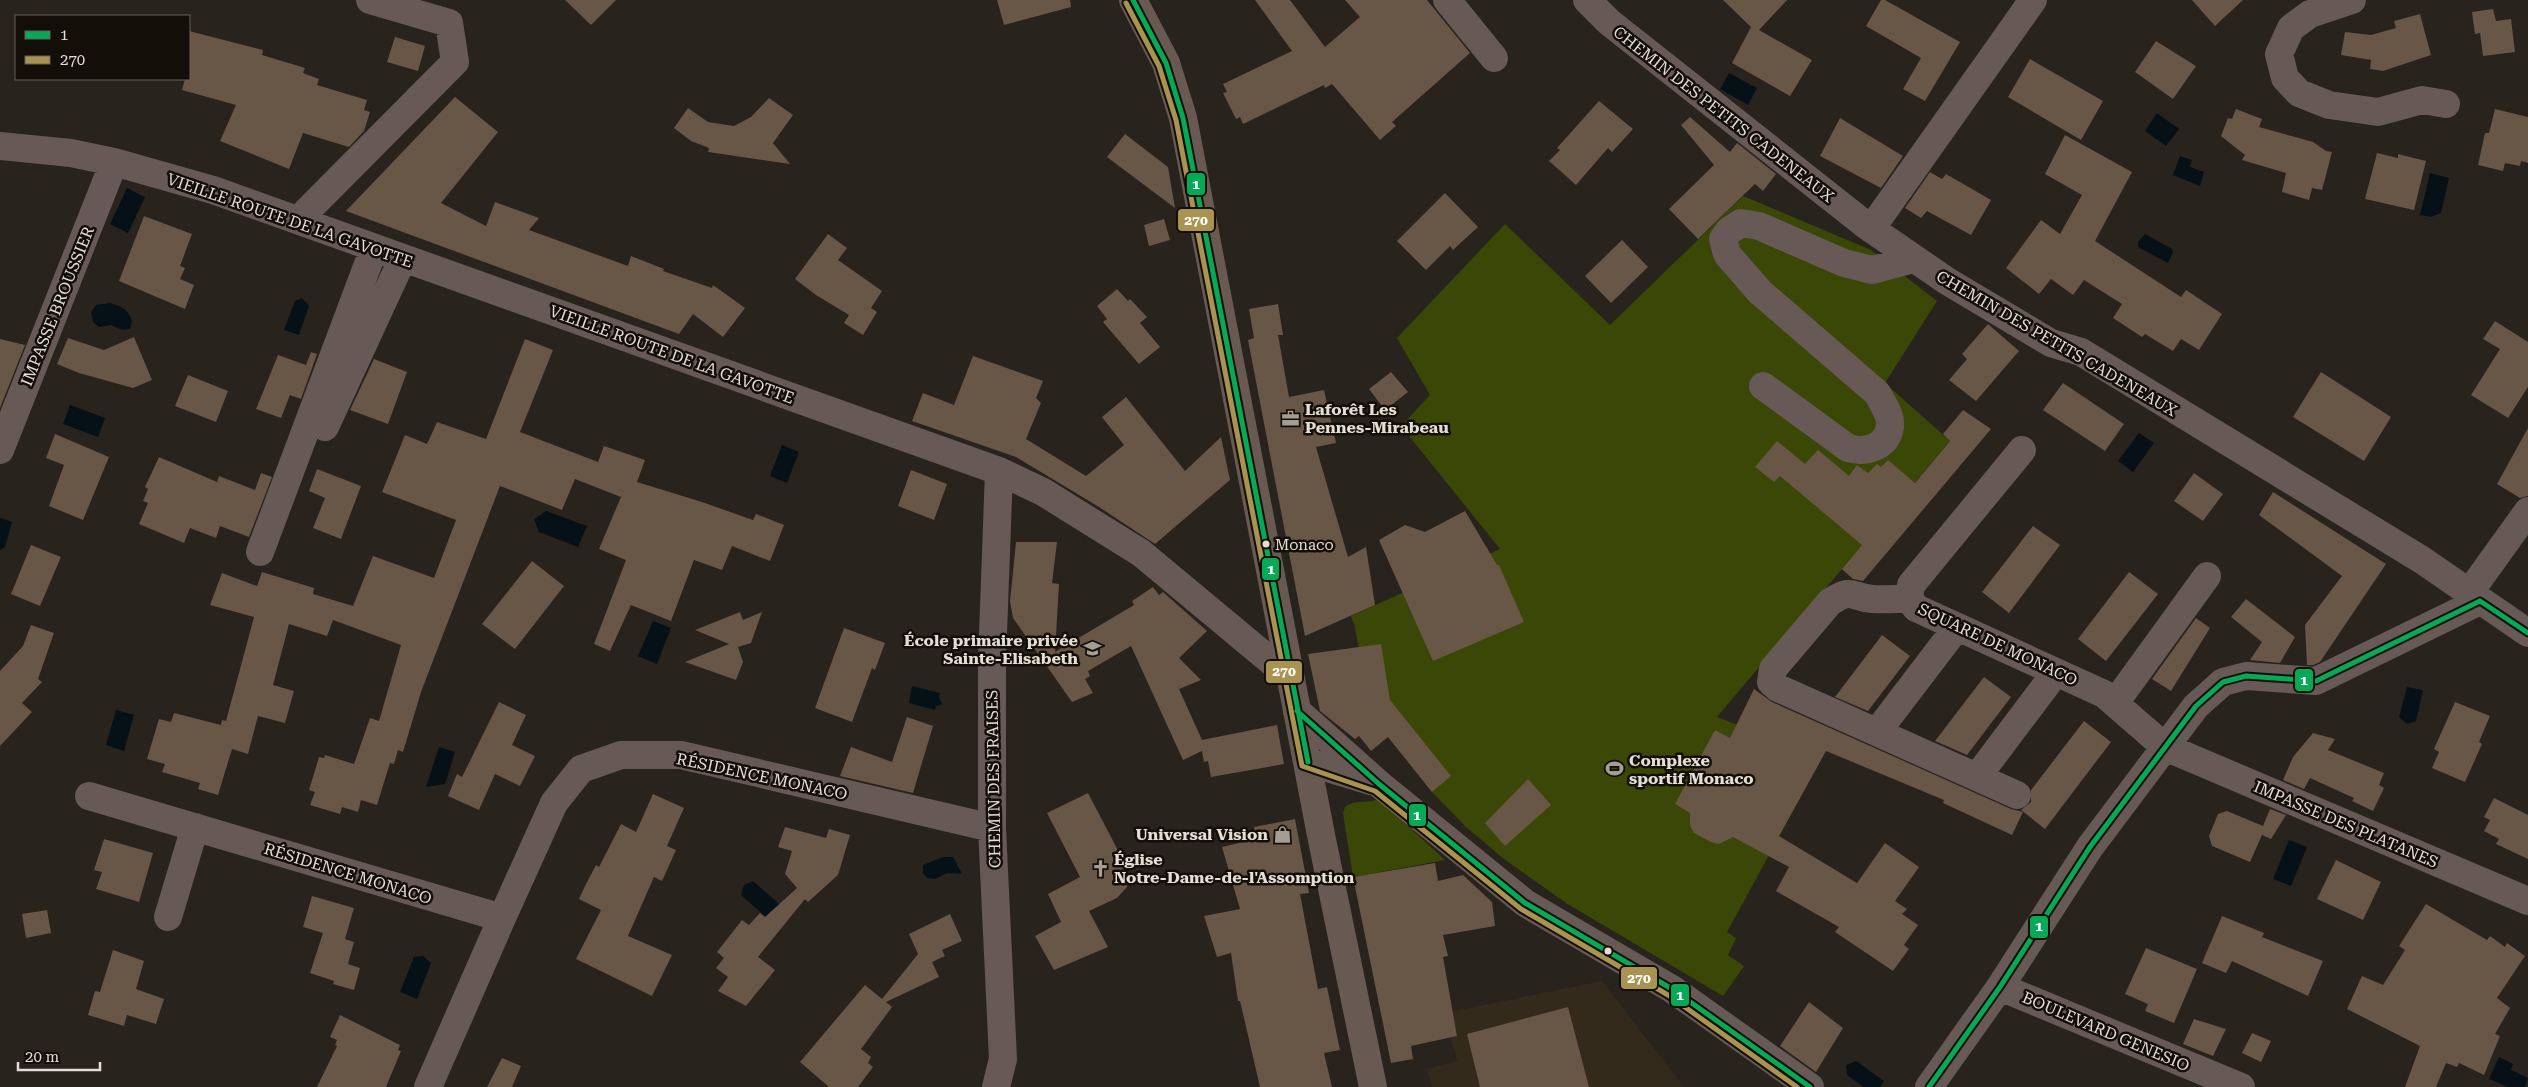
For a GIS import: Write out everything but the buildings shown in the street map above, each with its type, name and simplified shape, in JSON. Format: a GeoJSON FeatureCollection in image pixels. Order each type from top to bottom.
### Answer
{"type":"FeatureCollection","features":[{"type":"Feature","properties":{"kind":"main road"},"geometry":{"type":"LineString","coordinates":[[1133,0],[1166,64],[1184,118],[1290,677],[1374,1087]]}},
{"type":"Feature","properties":{"kind":"street"},"geometry":{"type":"LineString","coordinates":[[305,223],[454,62],[449,22],[370,0]]}},
{"type":"Feature","properties":{"kind":"street"},"geometry":{"type":"LineString","coordinates":[[1447,0],[1494,58]]}},
{"type":"Feature","properties":{"kind":"street","name":"CHEMIN DES PETITS CADENEAUX"},"geometry":{"type":"LineString","coordinates":[[1587,0],[1608,22],[1871,229],[1914,259],[1947,281],[2051,343],[2080,352],[2422,560],[2528,632]]}},
{"type":"Feature","properties":{"kind":"street"},"geometry":{"type":"LineString","coordinates":[[1871,229],[2033,0]]}},
{"type":"Feature","properties":{"kind":"street"},"geometry":{"type":"LineString","coordinates":[[2352,0],[2310,14],[2291,28],[2280,54],[2285,78],[2299,93],[2329,105],[2378,112],[2422,100],[2446,104]]}},
{"type":"Feature","properties":{"kind":"street"},"geometry":{"type":"LineString","coordinates":[[305,223],[433,108]]}},
{"type":"Feature","properties":{"kind":"street","name":"VIEILLE ROUTE DE LA GAVOTTE"},"geometry":{"type":"LineString","coordinates":[[0,146],[71,153],[114,162],[213,190],[999,471],[1043,492],[1141,553],[1290,677]]}},
{"type":"Feature","properties":{"kind":"street","name":"IMPASSE BROUSSIER"},"geometry":{"type":"LineString","coordinates":[[0,450],[114,162]]}},
{"type":"Feature","properties":{"kind":"street"},"geometry":{"type":"LineString","coordinates":[[1763,386],[1848,448],[1860,452],[1874,449],[1884,440],[1890,425],[1885,408],[1876,393],[1760,292],[1728,254],[1723,239],[1729,231],[1741,223],[1759,226],[1844,263],[1872,270],[1914,259]]}},
{"type":"Feature","properties":{"kind":"street"},"geometry":{"type":"LineString","coordinates":[[260,552],[374,248]]}},
{"type":"Feature","properties":{"kind":"street"},"geometry":{"type":"LineString","coordinates":[[288,532],[329,416],[402,258]]}},
{"type":"Feature","properties":{"kind":"street","name":"SQUARE DE MONACO"},"geometry":{"type":"LineString","coordinates":[[2022,450],[1911,585],[1909,598],[1916,608],[2104,694],[2165,747]]}},
{"type":"Feature","properties":{"kind":"street","name":"CHEMIN DES FRAISES"},"geometry":{"type":"LineString","coordinates":[[996,1087],[1002,1059],[992,828],[992,661],[999,471]]}},
{"type":"Feature","properties":{"kind":"street"},"geometry":{"type":"LineString","coordinates":[[1929,1087],[2000,987],[2090,847],[2196,706],[2223,682],[2246,676],[2316,682],[2474,597],[2528,512]]}},
{"type":"Feature","properties":{"kind":"street"},"geometry":{"type":"LineString","coordinates":[[2115,703],[2207,576]]}},
{"type":"Feature","properties":{"kind":"street"},"geometry":{"type":"LineString","coordinates":[[1909,598],[1870,599],[1852,593],[1842,595],[1830,602],[1773,669],[1771,682],[1778,688],[2017,795]]}},
{"type":"Feature","properties":{"kind":"street"},"geometry":{"type":"LineString","coordinates":[[1877,732],[1957,627]]}},
{"type":"Feature","properties":{"kind":"street"},"geometry":{"type":"LineString","coordinates":[[1978,777],[2056,672]]}},
{"type":"Feature","properties":{"kind":"street"},"geometry":{"type":"LineString","coordinates":[[1297,711],[1379,784],[1525,903],[1672,989],[1810,1087]]}},
{"type":"Feature","properties":{"kind":"street","name":"IMPASSE DES PLATANES"},"geometry":{"type":"LineString","coordinates":[[2165,747],[2528,901]]}},
{"type":"Feature","properties":{"kind":"street","name":"RÉSIDENCE MONACO"},"geometry":{"type":"LineString","coordinates":[[428,1087],[554,804],[581,769],[621,755],[681,755],[992,828]]}},
{"type":"Feature","properties":{"kind":"street"},"geometry":{"type":"LineString","coordinates":[[1308,762],[1379,784]]}},
{"type":"Feature","properties":{"kind":"street","name":"RÉSIDENCE MONACO"},"geometry":{"type":"LineString","coordinates":[[89,796],[502,918]]}},
{"type":"Feature","properties":{"kind":"street"},"geometry":{"type":"LineString","coordinates":[[168,917],[195,827]]}},
{"type":"Feature","properties":{"kind":"street","name":"BOULEVARD GENESIO"},"geometry":{"type":"LineString","coordinates":[[2000,987],[2240,1087]]}},
{"type":"Feature","properties":{"kind":"shaded area"},"geometry":{"type":"Polygon","coordinates":[[[1729,73],[1757,88],[1748,105],[1720,89],[1729,73]]]}},
{"type":"Feature","properties":{"kind":"shaded area"},"geometry":{"type":"Polygon","coordinates":[[[2157,113],[2179,129],[2166,146],[2145,131],[2157,113]]]}},
{"type":"Feature","properties":{"kind":"shaded area"},"geometry":{"type":"Polygon","coordinates":[[[2180,156],[2192,160],[2190,167],[2204,172],[2200,186],[2173,175],[2180,156]]]}},
{"type":"Feature","properties":{"kind":"shaded area"},"geometry":{"type":"Polygon","coordinates":[[[2430,173],[2449,178],[2441,213],[2431,217],[2420,215],[2430,173]]]}},
{"type":"Feature","properties":{"kind":"shaded area"},"geometry":{"type":"Polygon","coordinates":[[[127,188],[145,197],[128,233],[110,224],[127,188]]]}},
{"type":"Feature","properties":{"kind":"shaded area"},"geometry":{"type":"Polygon","coordinates":[[[2145,234],[2172,249],[2173,252],[2168,263],[2138,247],[2138,242],[2145,234]]]}},
{"type":"Feature","properties":{"kind":"shaded area"},"geometry":{"type":"Polygon","coordinates":[[[302,298],[309,306],[299,335],[284,330],[295,301],[302,298]]]}},
{"type":"Feature","properties":{"kind":"shaded area"},"geometry":{"type":"Polygon","coordinates":[[[110,303],[127,311],[132,321],[130,329],[122,330],[111,325],[99,327],[93,322],[91,312],[96,305],[110,303]]]}},
{"type":"Feature","properties":{"kind":"shaded area"},"geometry":{"type":"Polygon","coordinates":[[[70,405],[105,418],[98,437],[63,424],[70,405]]]}},
{"type":"Feature","properties":{"kind":"shaded area"},"geometry":{"type":"Polygon","coordinates":[[[2139,433],[2154,443],[2133,472],[2118,461],[2139,433]]]}},
{"type":"Feature","properties":{"kind":"shaded area"},"geometry":{"type":"Polygon","coordinates":[[[782,445],[799,452],[787,483],[770,476],[782,445]]]}},
{"type":"Feature","properties":{"kind":"shaded area"},"geometry":{"type":"Polygon","coordinates":[[[546,511],[587,526],[578,547],[539,532],[534,519],[546,511]]]}},
{"type":"Feature","properties":{"kind":"shaded area"},"geometry":{"type":"Polygon","coordinates":[[[0,518],[12,522],[5,547],[0,550],[0,518]]]}},
{"type":"Feature","properties":{"kind":"shaded area"},"geometry":{"type":"Polygon","coordinates":[[[653,621],[671,628],[657,664],[638,656],[653,621]]]}},
{"type":"Feature","properties":{"kind":"shaded area"},"geometry":{"type":"Polygon","coordinates":[[[912,686],[940,693],[939,698],[942,704],[936,706],[935,710],[909,703],[912,686]]]}},
{"type":"Feature","properties":{"kind":"shaded area"},"geometry":{"type":"Polygon","coordinates":[[[2407,687],[2423,690],[2416,721],[2407,724],[2399,717],[2407,687]]]}},
{"type":"Feature","properties":{"kind":"shaded area"},"geometry":{"type":"Polygon","coordinates":[[[116,710],[134,715],[124,751],[106,745],[116,710]]]}},
{"type":"Feature","properties":{"kind":"shaded area"},"geometry":{"type":"Polygon","coordinates":[[[439,747],[455,752],[445,784],[426,787],[439,747]]]}},
{"type":"Feature","properties":{"kind":"shaded area"},"geometry":{"type":"Polygon","coordinates":[[[2289,840],[2307,847],[2291,886],[2273,879],[2289,840]]]}},
{"type":"Feature","properties":{"kind":"shaded area"},"geometry":{"type":"Polygon","coordinates":[[[943,857],[953,857],[962,874],[947,873],[935,879],[927,878],[923,873],[923,865],[943,857]]]}},
{"type":"Feature","properties":{"kind":"shaded area"},"geometry":{"type":"Polygon","coordinates":[[[753,881],[778,903],[779,907],[766,917],[741,895],[744,885],[753,881]]]}},
{"type":"Feature","properties":{"kind":"shaded area"},"geometry":{"type":"Polygon","coordinates":[[[423,956],[431,963],[417,999],[400,992],[414,957],[423,956]]]}},
{"type":"Feature","properties":{"kind":"shaded area"},"geometry":{"type":"Polygon","coordinates":[[[1602,981],[1684,1087],[1432,1087],[1427,1069],[1457,1061],[1444,1013],[1602,981]]]}},
{"type":"Feature","properties":{"kind":"shaded area"},"geometry":{"type":"Polygon","coordinates":[[[2499,1057],[2513,1064],[2511,1070],[2528,1078],[2525,1087],[2508,1087],[2489,1079],[2499,1057]]]}},
{"type":"Feature","properties":{"kind":"shaded area"},"geometry":{"type":"Polygon","coordinates":[[[1856,1061],[1884,1081],[1880,1087],[1864,1087],[1847,1075],[1846,1065],[1856,1061]]]}},
{"type":"Feature","properties":{"kind":"green space"},"geometry":{"type":"Polygon","coordinates":[[[1743,196],[1871,250],[1937,301],[1885,383],[1950,441],[1717,717],[1822,758],[1727,932],[1736,938],[1728,955],[1744,966],[1723,996],[1566,903],[1504,859],[1466,827],[1432,792],[1370,714],[1355,627],[1351,616],[1500,549],[1401,426],[1430,395],[1397,338],[1505,224],[1610,325],[1743,196]]]}},
{"type":"Feature","properties":{"kind":"green space"},"geometry":{"type":"Polygon","coordinates":[[[1379,799],[1445,860],[1353,877],[1343,813],[1345,807],[1354,803],[1379,799]]]}},
{"type":"Feature","properties":{"kind":"transit line","name":"1"},"geometry":{"type":"LineString","coordinates":[[1133,0],[1166,63],[1183,118],[1308,762]]}},
{"type":"Feature","properties":{"kind":"transit line","name":"270"},"geometry":{"type":"LineString","coordinates":[[1126,3],[1159,66],[1176,120],[1302,766],[1375,791],[1521,909],[1668,995],[1797,1087]]}},
{"type":"Feature","properties":{"kind":"transit line","name":"1"},"geometry":{"type":"LineString","coordinates":[[2480,601],[2528,633]]}},
{"type":"Feature","properties":{"kind":"transit line","name":"1"},"geometry":{"type":"LineString","coordinates":[[1929,1087],[2000,987],[2090,847],[2196,706],[2223,682],[2246,676],[2316,681],[2480,601]]}},
{"type":"Feature","properties":{"kind":"transit line","name":"1"},"geometry":{"type":"LineString","coordinates":[[1297,711],[1379,784],[1525,903],[1672,989],[1810,1087]]}},
{"type":"Feature","properties":{"kind":"place","name":"Laforêt Les Pennes-Mirabeau"},"geometry":{"type":"Point","coordinates":[1291,418]}},
{"type":"Feature","properties":{"kind":"place","name":"Monaco"},"geometry":{"type":"Point","coordinates":[1266,544]}},
{"type":"Feature","properties":{"kind":"place","name":"École primaire privée Sainte-Elisabeth"},"geometry":{"type":"Point","coordinates":[1092,649]}},
{"type":"Feature","properties":{"kind":"place","name":"Complexe sportif Monaco"},"geometry":{"type":"Point","coordinates":[1615,769]}},
{"type":"Feature","properties":{"kind":"place","name":"Universal Vision"},"geometry":{"type":"Point","coordinates":[1282,834]}},
{"type":"Feature","properties":{"kind":"place","name":"Église Notre-Dame-de-l'Assomption"},"geometry":{"type":"Point","coordinates":[1100,868]}}]}
